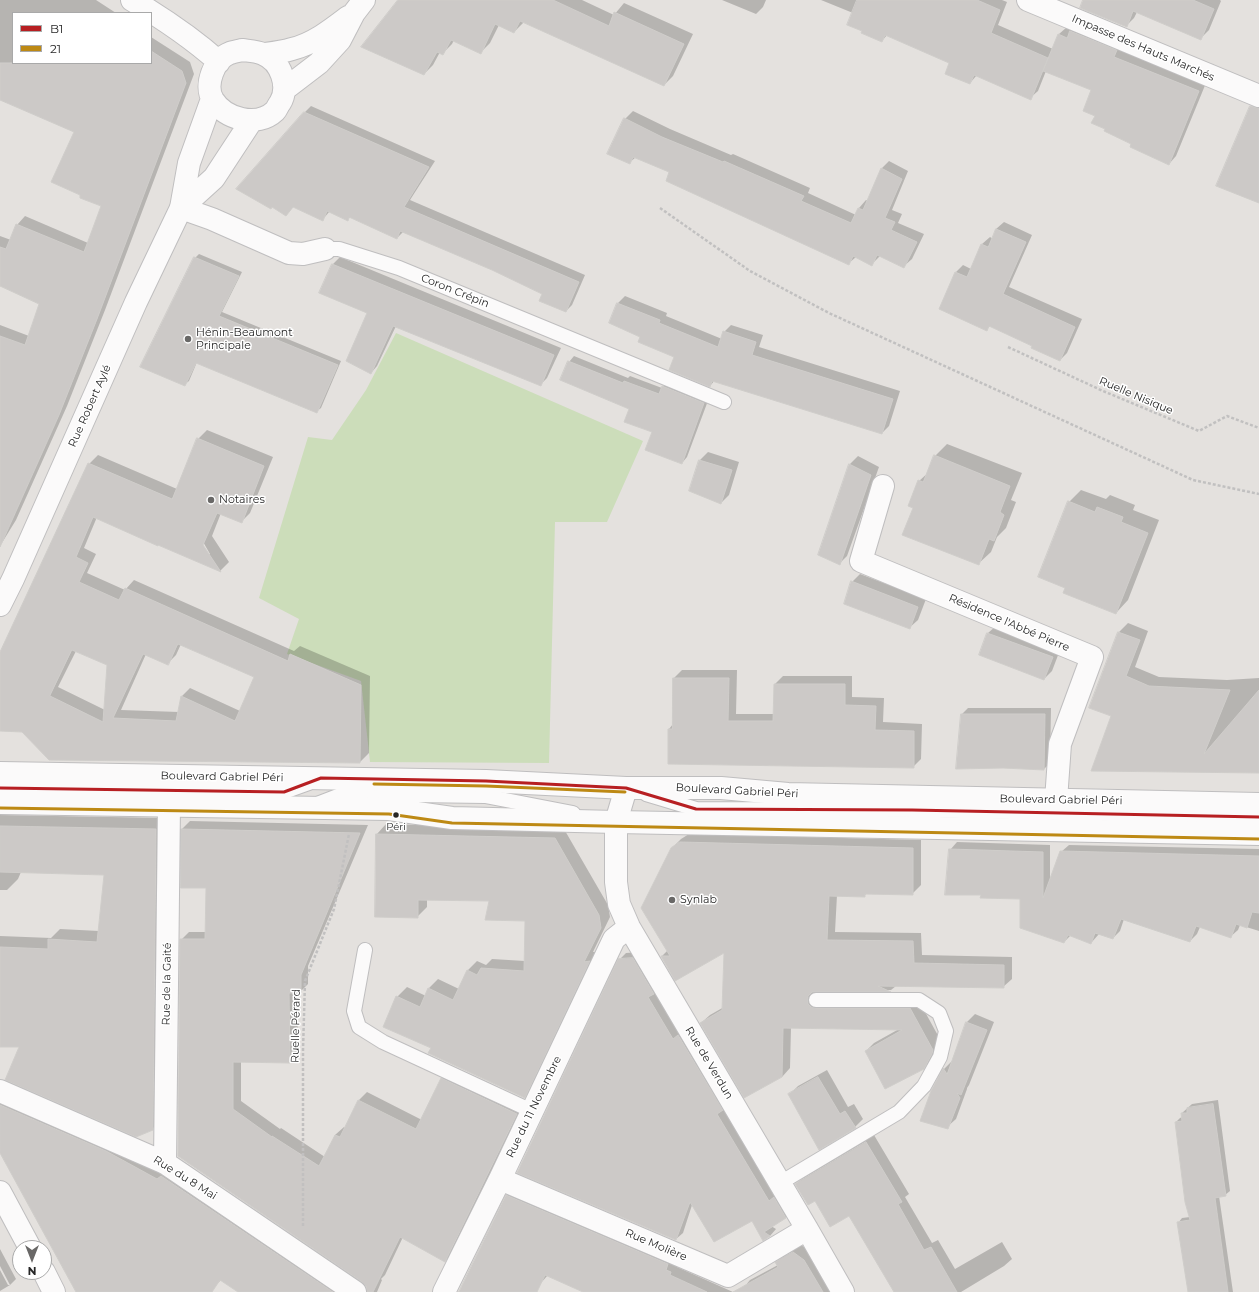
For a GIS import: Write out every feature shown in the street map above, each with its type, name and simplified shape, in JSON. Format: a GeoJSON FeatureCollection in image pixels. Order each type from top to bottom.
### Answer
{"type":"FeatureCollection","features":[{"type":"Feature","properties":{"kind":"main road"},"geometry":{"type":"LineString","coordinates":[[132,0],[152,12]]}},
{"type":"Feature","properties":{"kind":"main road","name":"Impasse des Hauts Marchés"},"geometry":{"type":"LineString","coordinates":[[1028,0],[1259,96]]}},
{"type":"Feature","properties":{"kind":"main road"},"geometry":{"type":"LineString","coordinates":[[264,54],[275,62],[282,74],[285,88],[281,101],[275,111],[263,118],[241,120],[220,108],[212,99],[209,90],[210,79],[213,69],[219,62],[229,53],[242,50],[264,54],[292,49],[310,43],[329,32],[359,6]]}},
{"type":"Feature","properties":{"kind":"main road"},"geometry":{"type":"LineString","coordinates":[[285,88],[319,63],[340,40],[359,6]]}},
{"type":"Feature","properties":{"kind":"main road"},"geometry":{"type":"LineString","coordinates":[[152,12],[176,27],[199,44],[219,62]]}},
{"type":"Feature","properties":{"kind":"main road","name":"Rue Robert Aylé"},"geometry":{"type":"LineString","coordinates":[[0,605],[136,302],[181,208],[189,164],[212,99]]}},
{"type":"Feature","properties":{"kind":"main road","name":"Rue Robert Aylé"},"geometry":{"type":"LineString","coordinates":[[181,208],[214,178],[252,120]]}},
{"type":"Feature","properties":{"kind":"main road","name":"Coron Crépin"},"geometry":{"type":"LineString","coordinates":[[181,208],[212,219],[289,253],[303,254],[325,249]]}},
{"type":"Feature","properties":{"kind":"main road","name":"Résidence l'Abbé Pierre"},"geometry":{"type":"LineString","coordinates":[[884,486],[861,561],[1092,657],[1060,744],[1056,800]]}},
{"type":"Feature","properties":{"kind":"main road","name":"Boulevard Gabriel Péri"},"geometry":{"type":"LineString","coordinates":[[0,772],[486,781],[626,788],[721,788],[788,794],[1259,804]]}},
{"type":"Feature","properties":{"kind":"main road","name":"Rue de Verdun"},"geometry":{"type":"LineString","coordinates":[[626,788],[616,822],[616,882],[619,904],[629,927],[843,1292]]}},
{"type":"Feature","properties":{"kind":"main road"},"geometry":{"type":"LineString","coordinates":[[0,803],[389,809],[452,818],[1259,834]]}},
{"type":"Feature","properties":{"kind":"main road","name":"Rue de la Gaité"},"geometry":{"type":"LineString","coordinates":[[165,1163],[169,805]]}},
{"type":"Feature","properties":{"kind":"main road","name":"Rue du 11 Novembre"},"geometry":{"type":"LineString","coordinates":[[444,1292],[500,1179],[614,939],[629,927]]}},
{"type":"Feature","properties":{"kind":"main road","name":"Rue du 8 Mai"},"geometry":{"type":"LineString","coordinates":[[0,1091],[165,1163],[355,1292]]}},
{"type":"Feature","properties":{"kind":"main road","name":"Rue Molière"},"geometry":{"type":"LineString","coordinates":[[500,1179],[728,1276],[807,1229]]}},
{"type":"Feature","properties":{"kind":"main road"},"geometry":{"type":"LineString","coordinates":[[0,1192],[26,1240]]}},
{"type":"Feature","properties":{"kind":"main road"},"geometry":{"type":"LineString","coordinates":[[48,1280],[54,1292]]}},
{"type":"Feature","properties":{"kind":"lane","name":"Coron Crépin"},"geometry":{"type":"LineString","coordinates":[[325,249],[339,249],[399,268],[724,402]]}},
{"type":"Feature","properties":{"kind":"lane"},"geometry":{"type":"LineString","coordinates":[[0,788],[284,792],[321,778]]}},
{"type":"Feature","properties":{"kind":"lane"},"geometry":{"type":"LineString","coordinates":[[626,788],[696,809],[920,810],[1259,817]]}},
{"type":"Feature","properties":{"kind":"lane"},"geometry":{"type":"LineString","coordinates":[[307,808],[343,794],[485,796],[616,822]]}},
{"type":"Feature","properties":{"kind":"lane"},"geometry":{"type":"LineString","coordinates":[[364,950],[354,1010],[359,1027],[383,1042],[532,1111]]}},
{"type":"Feature","properties":{"kind":"lane"},"geometry":{"type":"LineString","coordinates":[[780,1183],[899,1112],[924,1086],[940,1058],[946,1031],[939,1013],[919,1000],[816,1000]]}},
{"type":"Feature","properties":{"kind":"path"},"geometry":{"type":"LineString","coordinates":[[660,208],[750,271],[829,313],[1192,480],[1259,494]]}},
{"type":"Feature","properties":{"kind":"path","name":"Ruelle Nisique"},"geometry":{"type":"LineString","coordinates":[[1008,347],[1103,391],[1199,431],[1227,416],[1259,428]]}},
{"type":"Feature","properties":{"kind":"path","name":"Ruelle Pérard"},"geometry":{"type":"LineString","coordinates":[[291,1248],[303,1231],[303,1050],[305,981],[334,909],[355,808]]}},
{"type":"Feature","properties":{"kind":"green space"},"geometry":{"type":"Polygon","coordinates":[[[396,333],[643,441],[607,522],[555,522],[549,763],[370,762],[361,681],[287,654],[299,619],[259,598],[308,437],[332,440],[366,390],[396,333]]]}},
{"type":"Feature","properties":{"kind":"building"},"geometry":{"type":"Polygon","coordinates":[[[398,0],[553,0],[609,26],[614,12],[684,44],[664,86],[520,21],[514,33],[495,24],[481,54],[451,40],[443,55],[437,52],[424,75],[361,47],[398,0]]]}},
{"type":"Feature","properties":{"kind":"building"},"geometry":{"type":"Polygon","coordinates":[[[857,0],[977,0],[1000,10],[991,33],[1048,58],[1031,100],[974,75],[970,84],[945,74],[949,63],[885,35],[882,42],[847,25],[857,0]]]}},
{"type":"Feature","properties":{"kind":"building"},"geometry":{"type":"Polygon","coordinates":[[[1083,0],[1193,0],[1214,9],[1201,40],[1133,11],[1127,27],[1080,8],[1083,0]]]}},
{"type":"Feature","properties":{"kind":"building"},"geometry":{"type":"Polygon","coordinates":[[[1070,31],[1117,50],[1114,57],[1199,91],[1169,165],[1130,147],[1131,144],[1091,123],[1095,116],[1083,111],[1091,90],[1043,71],[1058,34],[1067,38],[1070,31]]]}},
{"type":"Feature","properties":{"kind":"building"},"geometry":{"type":"Polygon","coordinates":[[[152,52],[182,71],[186,83],[59,415],[0,547],[0,336],[25,345],[39,304],[0,286],[0,247],[6,249],[16,224],[84,252],[101,206],[80,198],[80,195],[51,182],[74,132],[0,100],[0,63],[152,64],[152,52]]]}},
{"type":"Feature","properties":{"kind":"building"},"geometry":{"type":"Polygon","coordinates":[[[1250,106],[1259,108],[1259,203],[1216,186],[1250,106]]]}},
{"type":"Feature","properties":{"kind":"building"},"geometry":{"type":"Polygon","coordinates":[[[304,112],[429,167],[404,207],[579,282],[566,312],[539,301],[542,294],[492,270],[400,231],[397,239],[349,217],[348,221],[327,211],[323,221],[293,207],[286,216],[272,207],[271,209],[236,189],[304,112]]]}},
{"type":"Feature","properties":{"kind":"building"},"geometry":{"type":"Polygon","coordinates":[[[624,118],[662,137],[723,162],[724,161],[804,196],[801,201],[851,223],[858,208],[863,210],[881,168],[902,179],[885,218],[895,222],[891,230],[917,242],[904,268],[877,255],[872,266],[853,256],[849,265],[666,181],[669,172],[633,157],[630,164],[607,154],[624,118]]]}},
{"type":"Feature","properties":{"kind":"building"},"geometry":{"type":"Polygon","coordinates":[[[996,229],[1026,242],[1003,294],[1075,327],[1060,361],[989,326],[987,331],[939,309],[955,272],[967,277],[981,244],[988,247],[996,229]]]}},
{"type":"Feature","properties":{"kind":"building","name":"Hénin-Beaumont Principale"},"geometry":{"type":"Polygon","coordinates":[[[194,257],[239,276],[219,316],[338,365],[317,413],[196,363],[185,386],[140,367],[194,257]]]}},
{"type":"Feature","properties":{"kind":"building"},"geometry":{"type":"Polygon","coordinates":[[[332,264],[554,355],[541,386],[393,326],[371,374],[346,361],[367,313],[319,293],[332,264]]]}},
{"type":"Feature","properties":{"kind":"building"},"geometry":{"type":"Polygon","coordinates":[[[617,303],[660,320],[659,323],[718,347],[723,331],[756,342],[752,355],[893,399],[882,434],[712,381],[710,387],[669,370],[674,357],[638,342],[640,337],[609,323],[617,303]]]}},
{"type":"Feature","properties":{"kind":"building"},"geometry":{"type":"Polygon","coordinates":[[[568,361],[623,383],[624,381],[659,394],[662,386],[704,403],[682,464],[645,450],[652,432],[624,422],[629,409],[560,380],[568,361]]]}},
{"type":"Feature","properties":{"kind":"building"},"geometry":{"type":"Polygon","coordinates":[[[197,438],[264,466],[242,523],[217,513],[203,545],[221,572],[93,517],[76,557],[88,563],[79,582],[119,600],[125,588],[288,661],[290,654],[361,685],[360,763],[49,760],[22,732],[0,731],[0,652],[88,463],[172,499],[197,438]],[[178,644],[168,665],[143,654],[113,718],[176,721],[181,696],[235,721],[254,677],[178,644]],[[72,650],[50,696],[103,722],[107,665],[72,650]]]}},
{"type":"Feature","properties":{"kind":"building"},"geometry":{"type":"Polygon","coordinates":[[[934,455],[1010,486],[1000,512],[1004,515],[994,541],[989,539],[979,565],[902,535],[913,508],[908,506],[918,480],[923,482],[934,455]]]}},
{"type":"Feature","properties":{"kind":"building"},"geometry":{"type":"Polygon","coordinates":[[[699,460],[732,470],[721,504],[689,491],[699,460]]]}},
{"type":"Feature","properties":{"kind":"building"},"geometry":{"type":"Polygon","coordinates":[[[849,464],[871,475],[840,565],[818,555],[849,464]]]}},
{"type":"Feature","properties":{"kind":"building"},"geometry":{"type":"Polygon","coordinates":[[[1068,501],[1095,512],[1097,507],[1123,517],[1121,522],[1148,533],[1116,614],[1063,593],[1065,588],[1038,577],[1068,501]]]}},
{"type":"Feature","properties":{"kind":"building"},"geometry":{"type":"Polygon","coordinates":[[[851,581],[918,607],[910,629],[844,604],[851,581]]]}},
{"type":"Feature","properties":{"kind":"building"},"geometry":{"type":"Polygon","coordinates":[[[1118,632],[1140,640],[1126,676],[1149,686],[1230,690],[1204,754],[1259,690],[1259,773],[1091,771],[1111,716],[1089,708],[1118,632]]]}},
{"type":"Feature","properties":{"kind":"building"},"geometry":{"type":"Polygon","coordinates":[[[987,633],[1053,657],[1044,680],[979,655],[987,633]]]}},
{"type":"Feature","properties":{"kind":"building"},"geometry":{"type":"Polygon","coordinates":[[[673,678],[729,678],[728,721],[773,721],[774,684],[845,684],[845,705],[876,706],[875,730],[914,731],[914,768],[668,764],[668,729],[672,729],[673,678]]]}},
{"type":"Feature","properties":{"kind":"building"},"geometry":{"type":"Polygon","coordinates":[[[961,714],[1045,714],[1044,770],[1003,768],[956,769],[961,714]]]}},
{"type":"Feature","properties":{"kind":"building"},"geometry":{"type":"Polygon","coordinates":[[[0,826],[156,829],[153,1130],[136,1137],[5,1080],[19,1047],[0,1047],[0,947],[48,949],[48,939],[97,942],[104,875],[0,872],[0,826]]]}},
{"type":"Feature","properties":{"kind":"building"},"geometry":{"type":"Polygon","coordinates":[[[181,829],[360,833],[301,975],[301,993],[289,993],[290,1063],[233,1062],[233,1109],[272,1137],[319,1166],[335,1135],[340,1137],[358,1100],[416,1129],[441,1078],[517,1114],[445,1262],[400,1237],[373,1292],[367,1292],[366,1286],[362,1282],[178,1156],[180,939],[205,939],[206,888],[181,888],[181,829]]]}},
{"type":"Feature","properties":{"kind":"building"},"geometry":{"type":"Polygon","coordinates":[[[376,834],[555,838],[599,915],[601,928],[584,962],[590,961],[525,1098],[428,1053],[431,1048],[383,1027],[396,996],[420,1007],[428,988],[453,1000],[467,970],[477,975],[481,968],[524,971],[525,921],[485,920],[489,901],[418,900],[418,918],[375,917],[376,834]]]}},
{"type":"Feature","properties":{"kind":"building"},"geometry":{"type":"Polygon","coordinates":[[[680,842],[913,848],[913,895],[865,894],[865,897],[829,896],[827,940],[913,941],[914,963],[1004,965],[1004,988],[878,986],[891,992],[812,992],[808,996],[808,1004],[811,1007],[816,1008],[910,1008],[933,1050],[924,1069],[885,1089],[865,1051],[902,1030],[783,1028],[782,1077],[744,1098],[700,1023],[722,1010],[724,953],[675,981],[661,956],[670,956],[641,908],[671,848],[680,842]]]}},
{"type":"Feature","properties":{"kind":"building"},"geometry":{"type":"Polygon","coordinates":[[[949,849],[1043,852],[1043,898],[1060,851],[1259,856],[1259,913],[1252,912],[1247,928],[1236,924],[1231,938],[1196,926],[1190,942],[1121,919],[1113,939],[1095,933],[1091,944],[1068,935],[1064,943],[1020,928],[1020,899],[980,898],[981,895],[945,895],[949,849]]]}},
{"type":"Feature","properties":{"kind":"building"},"geometry":{"type":"Polygon","coordinates":[[[633,958],[654,994],[648,997],[673,1039],[678,1035],[723,1110],[717,1114],[769,1201],[774,1197],[786,1218],[764,1232],[770,1236],[763,1241],[752,1221],[714,1242],[690,1202],[676,1240],[517,1173],[618,959],[633,958]]]}},
{"type":"Feature","properties":{"kind":"building"},"geometry":{"type":"Polygon","coordinates":[[[966,1022],[987,1030],[961,1095],[957,1093],[960,1098],[948,1129],[920,1121],[931,1091],[943,1068],[947,1074],[966,1022]]]}},
{"type":"Feature","properties":{"kind":"building"},"geometry":{"type":"Polygon","coordinates":[[[818,1077],[840,1114],[845,1111],[856,1128],[819,1150],[788,1094],[818,1077]]]}},
{"type":"Feature","properties":{"kind":"building"},"geometry":{"type":"Polygon","coordinates":[[[1213,1104],[1226,1196],[1215,1198],[1228,1292],[1188,1292],[1177,1222],[1190,1220],[1185,1202],[1175,1122],[1182,1121],[1181,1113],[1187,1113],[1187,1108],[1213,1104]]]}},
{"type":"Feature","properties":{"kind":"building"},"geometry":{"type":"Polygon","coordinates":[[[0,1105],[106,1151],[157,1179],[161,1176],[333,1292],[238,1292],[220,1280],[212,1292],[76,1292],[52,1248],[52,1240],[48,1240],[0,1153],[0,1105]]]}},
{"type":"Feature","properties":{"kind":"building"},"geometry":{"type":"Polygon","coordinates":[[[866,1142],[902,1202],[898,1204],[924,1250],[931,1247],[957,1292],[894,1292],[849,1216],[830,1227],[815,1201],[808,1205],[795,1184],[866,1142]]]}},
{"type":"Feature","properties":{"kind":"building"},"geometry":{"type":"Polygon","coordinates":[[[506,1195],[668,1264],[666,1270],[671,1272],[670,1275],[707,1292],[583,1292],[545,1275],[537,1292],[459,1292],[506,1195]]]}},
{"type":"Feature","properties":{"kind":"building"},"geometry":{"type":"Polygon","coordinates":[[[793,1252],[804,1260],[823,1292],[733,1292],[778,1267],[775,1262],[793,1252]]]}},
{"type":"Feature","properties":{"kind":"transit line","name":"B1"},"geometry":{"type":"LineString","coordinates":[[0,788],[284,792],[321,778],[486,781],[626,788],[696,809],[912,810],[1259,817]]}},
{"type":"Feature","properties":{"kind":"transit line","name":"21"},"geometry":{"type":"LineString","coordinates":[[374,784],[486,786],[625,792]]}},
{"type":"Feature","properties":{"kind":"transit line","name":"21"},"geometry":{"type":"LineString","coordinates":[[0,808],[389,814],[452,823],[1259,839]]}},
{"type":"Feature","properties":{"kind":"place","name":"Hénin-Beaumont Principale"},"geometry":{"type":"Point","coordinates":[188,339]}},
{"type":"Feature","properties":{"kind":"place","name":"Notaires"},"geometry":{"type":"Point","coordinates":[211,500]}},
{"type":"Feature","properties":{"kind":"place","name":"Péri"},"geometry":{"type":"Point","coordinates":[396,815]}},
{"type":"Feature","properties":{"kind":"place","name":"Synlab"},"geometry":{"type":"Point","coordinates":[672,900]}}]}
